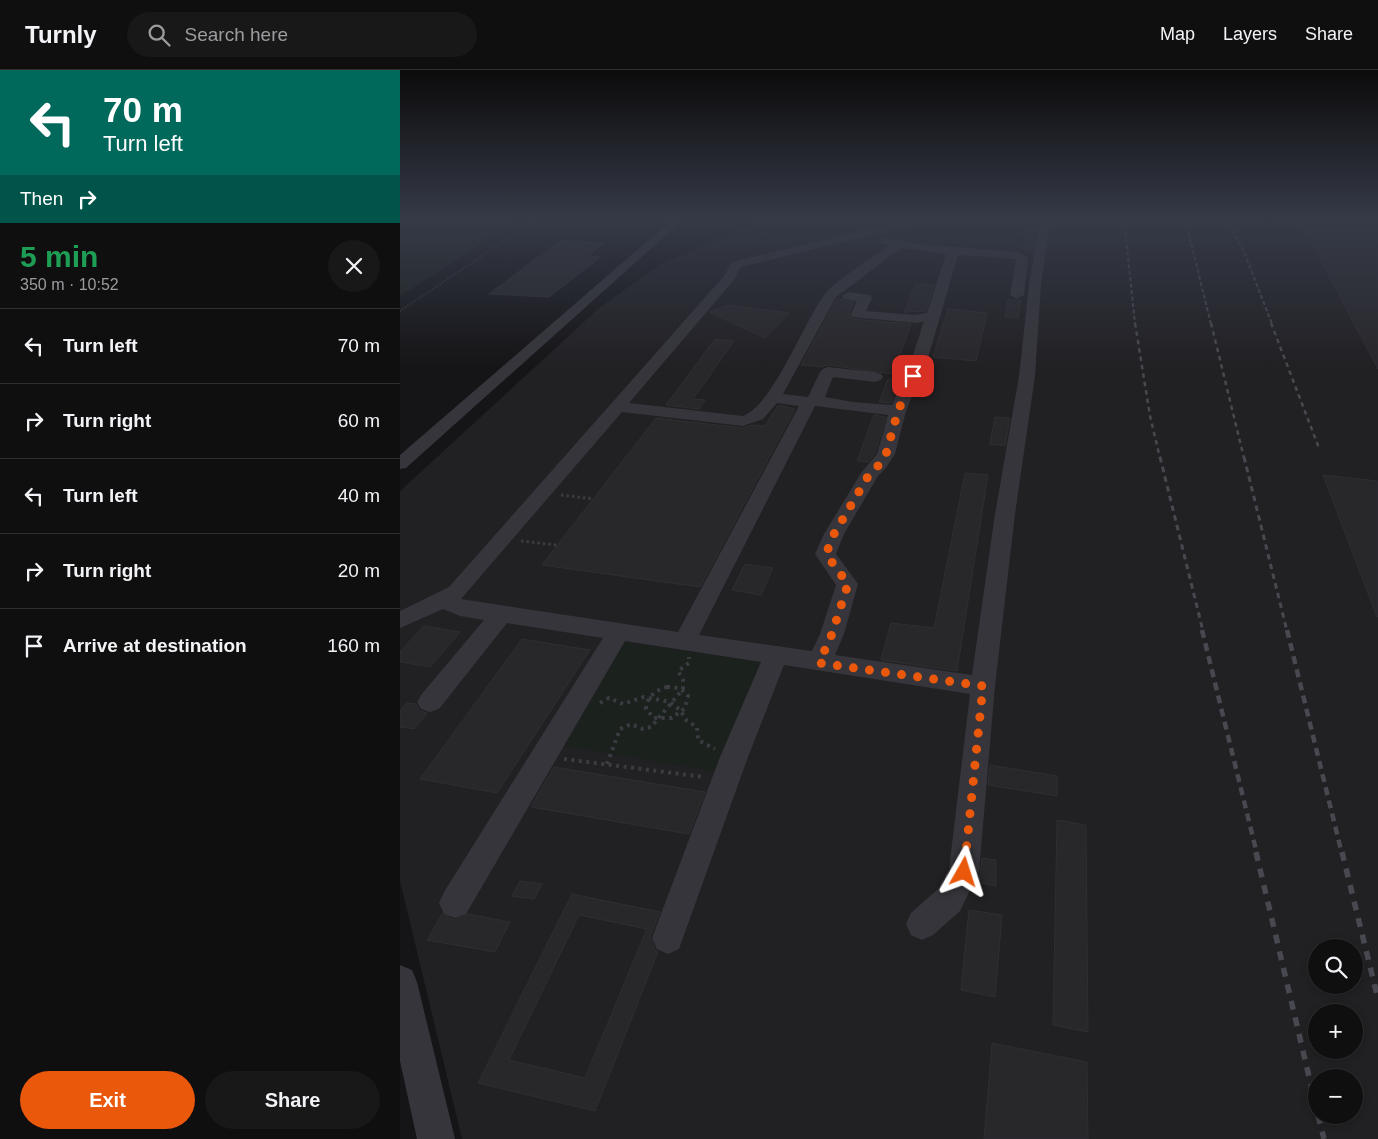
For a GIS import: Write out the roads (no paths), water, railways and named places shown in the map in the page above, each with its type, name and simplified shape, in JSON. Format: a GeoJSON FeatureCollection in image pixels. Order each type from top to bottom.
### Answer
{"type":"FeatureCollection","features":[{"type":"Feature","properties":{"kind":"lane"},"geometry":{"type":"LineString","coordinates":[[400,464],[622,269]]}},
{"type":"Feature","properties":{"kind":"lane"},"geometry":{"type":"LineString","coordinates":[[400,620],[457,592],[618,407],[728,278],[734,269]]}},
{"type":"Feature","properties":{"kind":"lane"},"geometry":{"type":"LineString","coordinates":[[728,278],[738,278],[771,269]]}},
{"type":"Feature","properties":{"kind":"lane"},"geometry":{"type":"LineString","coordinates":[[845,295],[873,269]]}},
{"type":"Feature","properties":{"kind":"lane"},"geometry":{"type":"LineString","coordinates":[[819,663],[832,634],[848,584],[826,554],[834,534],[870,473],[880,464],[886,454],[898,411],[920,358],[948,269]]}},
{"type":"Feature","properties":{"kind":"lane"},"geometry":{"type":"LineString","coordinates":[[1017,295],[1021,269]]}},
{"type":"Feature","properties":{"kind":"lane"},"geometry":{"type":"LineString","coordinates":[[922,924],[948,900],[964,872],[983,686],[1005,514],[1027,376],[1035,285],[1038,269]]}},
{"type":"Feature","properties":{"kind":"lane"},"geometry":{"type":"LineString","coordinates":[[618,407],[743,421],[751,420],[761,413],[773,398],[831,295],[865,298],[858,314],[933,318]]}},
{"type":"Feature","properties":{"kind":"lane"},"geometry":{"type":"LineString","coordinates":[[689,641],[828,372],[876,377]]}},
{"type":"Feature","properties":{"kind":"lane"},"geometry":{"type":"LineString","coordinates":[[773,398],[898,411]]}},
{"type":"Feature","properties":{"kind":"lane"},"geometry":{"type":"LineString","coordinates":[[444,600],[460,608],[983,686]]}},
{"type":"Feature","properties":{"kind":"lane"},"geometry":{"type":"LineString","coordinates":[[430,702],[502,614]]}},
{"type":"Feature","properties":{"kind":"lane"},"geometry":{"type":"LineString","coordinates":[[455,903],[619,631]]}},
{"type":"Feature","properties":{"kind":"lane"},"geometry":{"type":"LineString","coordinates":[[668,938],[731,769],[776,656]]}},
{"type":"Feature","properties":{"kind":"lane"},"geometry":{"type":"LineString","coordinates":[[400,982],[436,1139]]}},
{"type":"Feature","properties":{"kind":"railway"},"geometry":{"type":"LineString","coordinates":[[1129,269],[1135,324]]}},
{"type":"Feature","properties":{"kind":"railway"},"geometry":{"type":"LineString","coordinates":[[1197,269],[1211,324]]}},
{"type":"Feature","properties":{"kind":"railway"},"geometry":{"type":"LineString","coordinates":[[1251,269],[1272,324]]}},
{"type":"Feature","properties":{"kind":"railway"},"geometry":{"type":"LineString","coordinates":[[1135,323],[1150,416],[1160,458]]}},
{"type":"Feature","properties":{"kind":"railway"},"geometry":{"type":"LineString","coordinates":[[1211,323],[1244,458]]}},
{"type":"Feature","properties":{"kind":"railway"},"geometry":{"type":"LineString","coordinates":[[1271,323],[1319,448]]}},
{"type":"Feature","properties":{"kind":"railway"},"geometry":{"type":"LineString","coordinates":[[1160,457],[1203,631]]}},
{"type":"Feature","properties":{"kind":"railway"},"geometry":{"type":"LineString","coordinates":[[1244,457],[1287,631]]}},
{"type":"Feature","properties":{"kind":"railway"},"geometry":{"type":"LineString","coordinates":[[1202,630],[1257,854]]}},
{"type":"Feature","properties":{"kind":"railway"},"geometry":{"type":"LineString","coordinates":[[1287,630],[1342,854]]}},
{"type":"Feature","properties":{"kind":"railway"},"geometry":{"type":"LineString","coordinates":[[1256,852],[1308,1072]]}},
{"type":"Feature","properties":{"kind":"railway"},"geometry":{"type":"LineString","coordinates":[[1342,852],[1378,999]]}},
{"type":"Feature","properties":{"kind":"railway"},"geometry":{"type":"LineString","coordinates":[[1320,1124],[1324,1139]]}}]}
